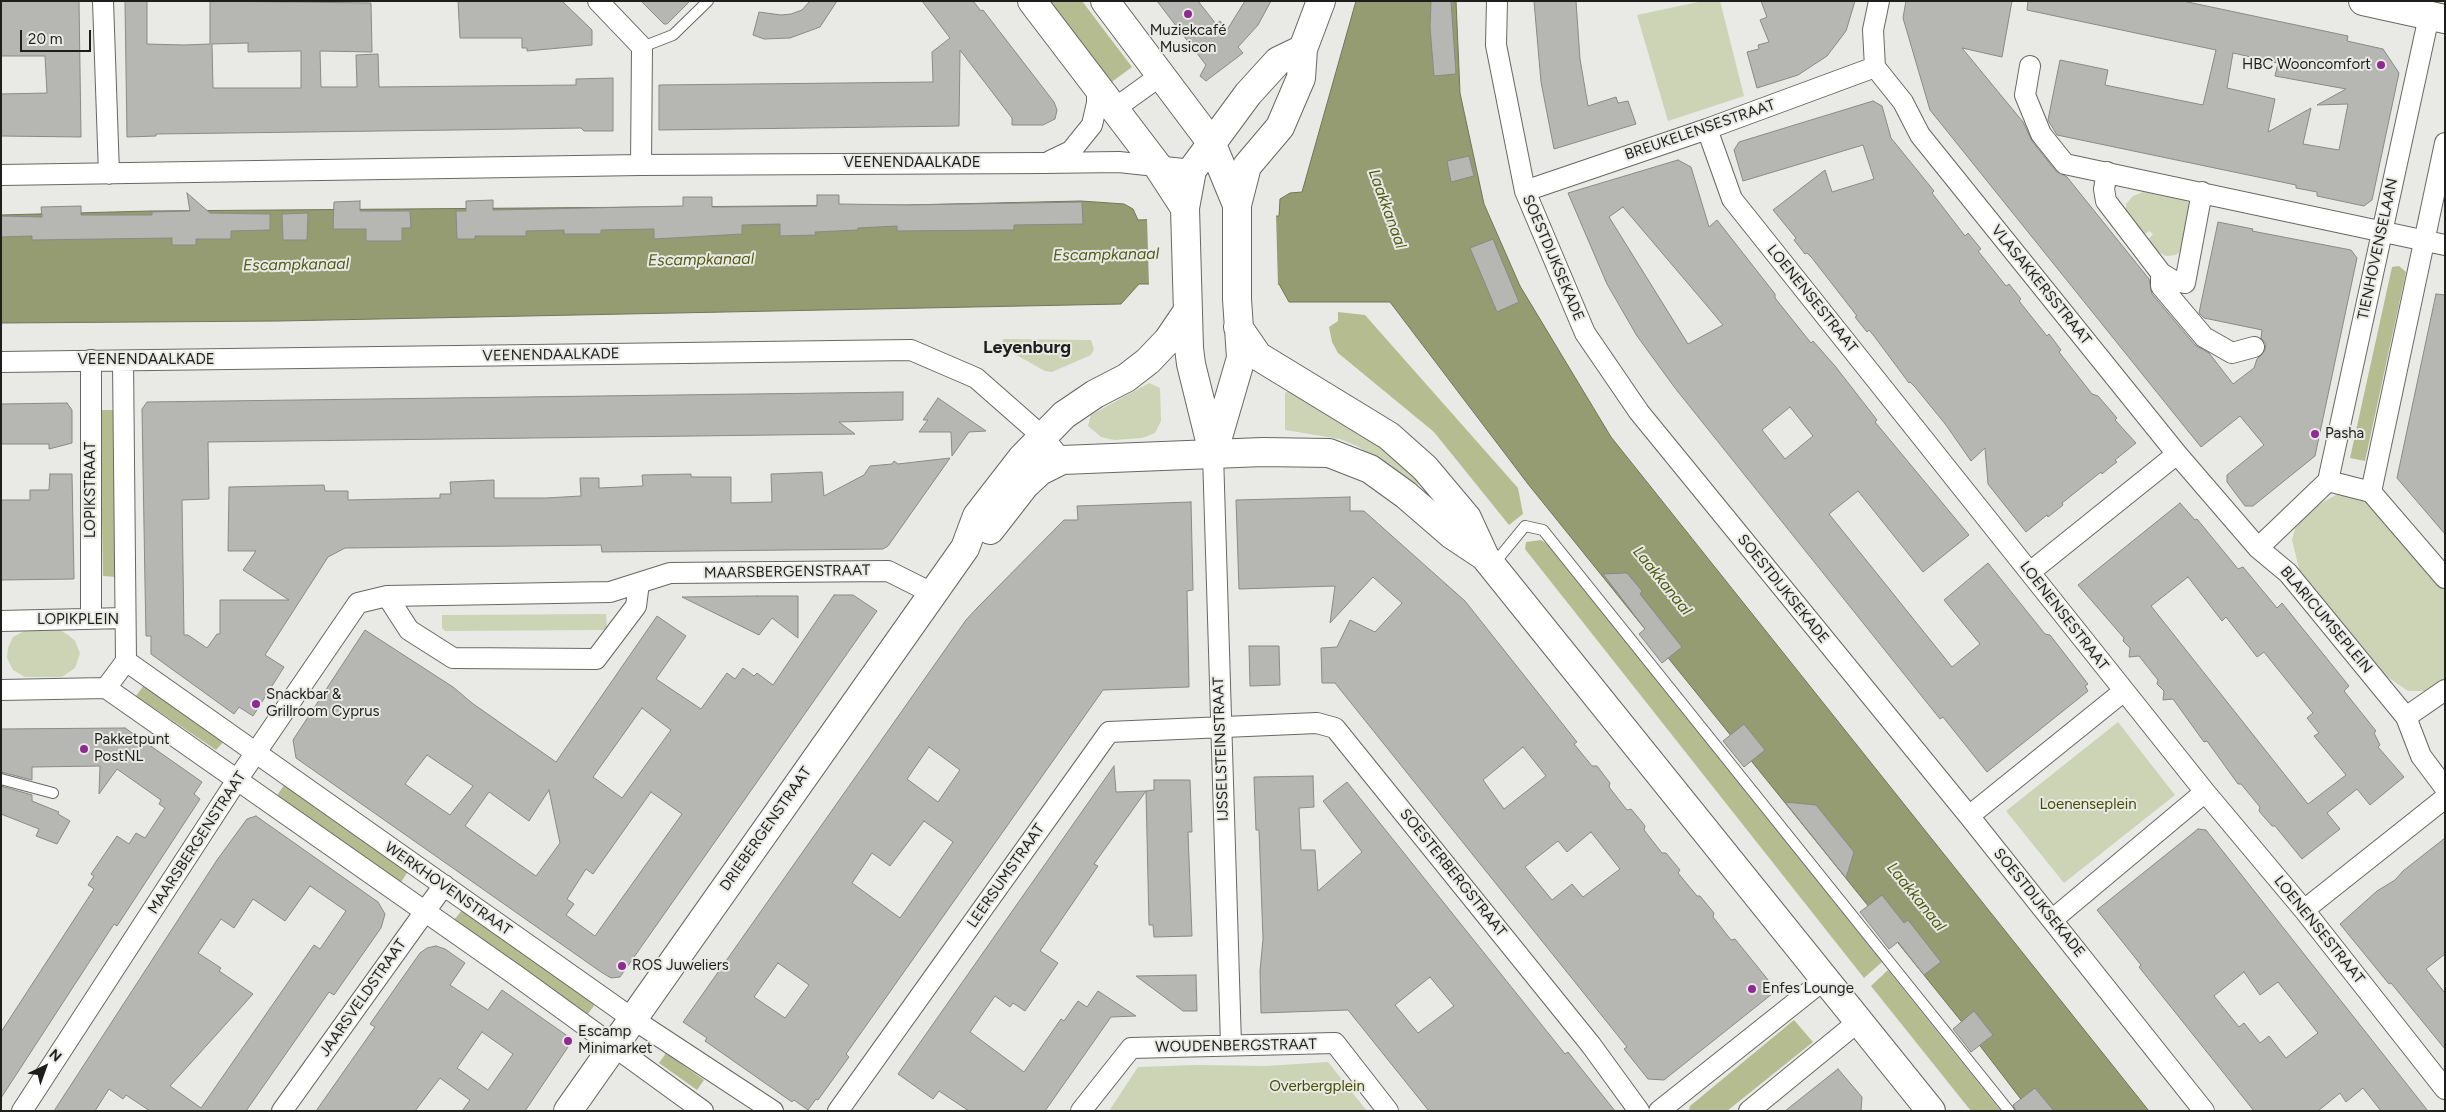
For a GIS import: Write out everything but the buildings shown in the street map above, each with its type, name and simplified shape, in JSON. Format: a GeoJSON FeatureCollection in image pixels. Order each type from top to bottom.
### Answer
{"type":"FeatureCollection","features":[{"type":"Feature","properties":{"kind":"street"},"geometry":{"type":"LineString","coordinates":[[103,1],[109,174]]}},
{"type":"Feature","properties":{"kind":"street"},"geometry":{"type":"LineString","coordinates":[[598,1],[642,47],[641,165]]}},
{"type":"Feature","properties":{"kind":"street"},"geometry":{"type":"LineString","coordinates":[[1032,1],[1157,165],[1185,212]]}},
{"type":"Feature","properties":{"kind":"street"},"geometry":{"type":"LineString","coordinates":[[1105,1],[1211,142],[1237,209]]}},
{"type":"Feature","properties":{"kind":"street"},"geometry":{"type":"LineString","coordinates":[[1213,454],[1240,358],[1237,299],[1237,209],[1247,166],[1280,127],[1301,78],[1303,49],[1321,1]]}},
{"type":"Feature","properties":{"kind":"street","name":"SOESTDIJKSEKADE"},"geometry":{"type":"LineString","coordinates":[[1497,1],[1496,45],[1525,190],[1585,333],[1639,412],[1968,816],[2204,1111]]}},
{"type":"Feature","properties":{"kind":"street"},"geometry":{"type":"LineString","coordinates":[[1875,67],[1873,30],[1879,1]]}},
{"type":"Feature","properties":{"kind":"street"},"geometry":{"type":"LineString","coordinates":[[2363,1],[2437,18]]}},
{"type":"Feature","properties":{"kind":"street","name":"TIENHOVENSELAAN"},"geometry":{"type":"LineString","coordinates":[[2328,481],[2382,231],[2437,18]]}},
{"type":"Feature","properties":{"kind":"street"},"geometry":{"type":"LineString","coordinates":[[1213,454],[1191,364],[1187,306],[1185,212],[1192,170],[1248,94],[1278,61],[1303,49]]}},
{"type":"Feature","properties":{"kind":"street"},"geometry":{"type":"LineString","coordinates":[[2030,66],[2025,95],[2041,134],[2066,164],[2445,245]]}},
{"type":"Feature","properties":{"kind":"street","name":"BREUKELENSESTRAAT"},"geometry":{"type":"LineString","coordinates":[[1525,190],[1707,129],[1875,67]]}},
{"type":"Feature","properties":{"kind":"street","name":"VLASAKKERSSTRAAT"},"geometry":{"type":"LineString","coordinates":[[1875,67],[1903,102],[1920,135],[2177,454],[2258,548]]}},
{"type":"Feature","properties":{"kind":"street"},"geometry":{"type":"LineString","coordinates":[[1114,109],[1160,76]]}},
{"type":"Feature","properties":{"kind":"street","name":"VEENENDAALKADE"},"geometry":{"type":"LineString","coordinates":[[1043,163],[1059,158],[1071,151],[1092,125],[1097,103],[1097,92],[1092,80]]}},
{"type":"Feature","properties":{"kind":"street","name":"LOENENSESTRAAT"},"geometry":{"type":"LineString","coordinates":[[1707,129],[1732,199],[2204,792],[2304,910],[2445,1088]]}},
{"type":"Feature","properties":{"kind":"street"},"geometry":{"type":"LineString","coordinates":[[2371,492],[2445,143]]}},
{"type":"Feature","properties":{"kind":"street","name":"VEENENDAALKADE"},"geometry":{"type":"LineString","coordinates":[[1,176],[641,165],[1119,162],[1192,170]]}},
{"type":"Feature","properties":{"kind":"street"},"geometry":{"type":"LineString","coordinates":[[2107,172],[2104,189],[2106,201],[2161,273],[2172,280],[2185,283],[2202,192]]}},
{"type":"Feature","properties":{"kind":"street"},"geometry":{"type":"LineString","coordinates":[[2161,273],[2160,286],[2204,337],[2232,353],[2254,347]]}},
{"type":"Feature","properties":{"kind":"street","name":"DRIEBERGENSTRAAT"},"geometry":{"type":"LineString","coordinates":[[568,1111],[965,548],[977,516],[1022,458],[1064,415],[1095,394],[1126,378],[1148,361],[1168,340],[1187,306]]}},
{"type":"Feature","properties":{"kind":"street"},"geometry":{"type":"LineString","coordinates":[[1238,327],[1258,356],[1389,436],[1425,468],[1467,518],[1488,561],[1931,1111]]}},
{"type":"Feature","properties":{"kind":"street","name":"VEENENDAALKADE"},"geometry":{"type":"LineString","coordinates":[[1,362],[911,350],[976,378],[1042,436],[1062,460]]}},
{"type":"Feature","properties":{"kind":"street","name":"LOPIKSTRAAT"},"geometry":{"type":"LineString","coordinates":[[91,360],[91,619]]}},
{"type":"Feature","properties":{"kind":"street"},"geometry":{"type":"LineString","coordinates":[[123,360],[126,618]]}},
{"type":"Feature","properties":{"kind":"street"},"geometry":{"type":"LineString","coordinates":[[1213,454],[1263,452],[1329,453],[1370,469],[1406,495],[1451,534],[1488,561]]}},
{"type":"Feature","properties":{"kind":"street","name":"DRIEBERGENSTRAAT"},"geometry":{"type":"LineString","coordinates":[[965,548],[990,530],[1025,485],[1040,471],[1062,460],[1213,454]]}},
{"type":"Feature","properties":{"kind":"street","name":"IJSSELSTEINSTRAAT"},"geometry":{"type":"LineString","coordinates":[[1213,454],[1230,1045]]}},
{"type":"Feature","properties":{"kind":"street"},"geometry":{"type":"LineString","coordinates":[[2030,572],[2177,454]]}},
{"type":"Feature","properties":{"kind":"street"},"geometry":{"type":"LineString","coordinates":[[2258,548],[2328,481],[2371,492],[2445,578]]}},
{"type":"Feature","properties":{"kind":"street","name":"BLARICUMSEPLEIN"},"geometry":{"type":"LineString","coordinates":[[2258,548],[2288,573],[2406,717]]}},
{"type":"Feature","properties":{"kind":"street","name":"MAARSBERGENSTRAAT"},"geometry":{"type":"LineString","coordinates":[[22,1111],[238,780],[358,603],[387,596],[610,592],[670,573],[888,571],[932,593]]}},
{"type":"Feature","properties":{"kind":"street"},"geometry":{"type":"LineString","coordinates":[[387,596],[409,630],[453,658],[596,659],[636,606],[639,583]]}},
{"type":"Feature","properties":{"kind":"street","name":"LOPIKPLEIN"},"geometry":{"type":"LineString","coordinates":[[1,621],[126,618],[126,661]]}},
{"type":"Feature","properties":{"kind":"street"},"geometry":{"type":"LineString","coordinates":[[1,690],[106,688],[126,661]]}},
{"type":"Feature","properties":{"kind":"street","name":"WERKHOVENSTRAAT"},"geometry":{"type":"LineString","coordinates":[[126,661],[633,1019],[773,1111]]}},
{"type":"Feature","properties":{"kind":"street","name":"WERKHOVENSTRAAT"},"geometry":{"type":"LineString","coordinates":[[106,688],[424,911],[703,1111]]}},
{"type":"Feature","properties":{"kind":"street"},"geometry":{"type":"LineString","coordinates":[[2445,690],[2406,717],[2421,756],[2445,788]]}},
{"type":"Feature","properties":{"kind":"street"},"geometry":{"type":"LineString","coordinates":[[1968,816],[2124,691]]}},
{"type":"Feature","properties":{"kind":"street","name":"SOESTERBERGSTRAAT"},"geometry":{"type":"LineString","coordinates":[[1220,728],[1317,723],[1335,728],[1584,1037],[1639,1111]]}},
{"type":"Feature","properties":{"kind":"street","name":"LEERSUMSTRAAT"},"geometry":{"type":"LineString","coordinates":[[838,1111],[1109,732],[1220,728]]}},
{"type":"Feature","properties":{"kind":"street"},"geometry":{"type":"LineString","coordinates":[[2052,920],[2204,792]]}},
{"type":"Feature","properties":{"kind":"street"},"geometry":{"type":"LineString","coordinates":[[2304,910],[2445,798]]}},
{"type":"Feature","properties":{"kind":"street","name":"JAARSVELDSTRAAT"},"geometry":{"type":"LineString","coordinates":[[282,1111],[424,911],[444,886]]}},
{"type":"Feature","properties":{"kind":"street"},"geometry":{"type":"LineString","coordinates":[[1659,1111],[1824,978]]}},
{"type":"Feature","properties":{"kind":"street"},"geometry":{"type":"LineString","coordinates":[[1749,1111],[1859,1021]]}},
{"type":"Feature","properties":{"kind":"street","name":"WOUDENBERGSTRAAT"},"geometry":{"type":"LineString","coordinates":[[1082,1111],[1131,1048],[1335,1043],[1388,1111]]}},
{"type":"Feature","properties":{"kind":"lane"},"geometry":{"type":"LineString","coordinates":[[642,47],[673,35],[708,1]]}},
{"type":"Feature","properties":{"kind":"lane"},"geometry":{"type":"LineString","coordinates":[[1488,561],[1525,526],[1543,530],[2009,1111]]}},
{"type":"Feature","properties":{"kind":"lane"},"geometry":{"type":"LineString","coordinates":[[1,779],[53,793]]}},
{"type":"Feature","properties":{"kind":"green space"},"geometry":{"type":"Polygon","coordinates":[[[1703,1],[1720,1],[1744,96],[1668,121],[1637,15],[1703,1]]]}},
{"type":"Feature","properties":{"kind":"green space"},"geometry":{"type":"Polygon","coordinates":[[[2143,192],[2187,201],[2191,205],[2182,250],[2176,255],[2166,256],[2158,252],[2148,240],[2153,234],[2149,231],[2144,235],[2126,213],[2126,204],[2133,196],[2143,192]]]}},
{"type":"Feature","properties":{"kind":"green space"},"geometry":{"type":"Polygon","coordinates":[[[1003,339],[1091,340],[1094,349],[1091,355],[1052,372],[1045,371],[1004,348],[1002,344],[1003,339]]]}},
{"type":"Feature","properties":{"kind":"green space"},"geometry":{"type":"Polygon","coordinates":[[[1149,383],[1160,388],[1161,421],[1155,433],[1142,438],[1114,440],[1101,437],[1088,426],[1091,415],[1149,383]]]}},
{"type":"Feature","properties":{"kind":"green space"},"geometry":{"type":"Polygon","coordinates":[[[1288,391],[1317,403],[1370,436],[1403,465],[1419,483],[1418,486],[1357,446],[1340,439],[1285,430],[1285,393],[1288,391]]]}},
{"type":"Feature","properties":{"kind":"green space"},"geometry":{"type":"Polygon","coordinates":[[[2336,495],[2357,496],[2377,509],[2445,591],[2445,685],[2428,691],[2408,691],[2386,676],[2299,569],[2292,540],[2297,522],[2314,507],[2336,495]]]}},
{"type":"Feature","properties":{"kind":"green space"},"geometry":{"type":"Polygon","coordinates":[[[606,614],[607,628],[604,630],[445,631],[442,628],[442,615],[606,614]]]}},
{"type":"Feature","properties":{"kind":"green space"},"geometry":{"type":"Polygon","coordinates":[[[26,630],[60,630],[68,635],[75,641],[80,653],[75,668],[62,677],[25,677],[13,670],[7,658],[8,648],[13,637],[26,630]]]}},
{"type":"Feature","properties":{"kind":"green space","name":"Loenenseplein"},"geometry":{"type":"Polygon","coordinates":[[[2118,722],[2175,795],[2064,883],[2006,811],[2118,722]]]}},
{"type":"Feature","properties":{"kind":"green space","name":"Overbergplein"},"geometry":{"type":"Polygon","coordinates":[[[1328,1062],[1367,1111],[1109,1111],[1138,1067],[1197,1065],[1266,1066],[1328,1062]]]}},
{"type":"Feature","properties":{"kind":"shaded area"},"geometry":{"type":"Polygon","coordinates":[[[1047,1],[1082,1],[1132,67],[1109,84],[1047,1]]]}},
{"type":"Feature","properties":{"kind":"shaded area"},"geometry":{"type":"Polygon","coordinates":[[[2399,266],[2406,272],[2365,461],[2350,458],[2392,267],[2399,266]]]}},
{"type":"Feature","properties":{"kind":"shaded area"},"geometry":{"type":"Polygon","coordinates":[[[1338,312],[1365,315],[1518,488],[1523,514],[1509,525],[1434,432],[1338,353],[1332,342],[1329,327],[1338,321],[1338,312]]]}},
{"type":"Feature","properties":{"kind":"shaded area"},"geometry":{"type":"Polygon","coordinates":[[[100,410],[114,410],[117,577],[103,576],[100,410]]]}},
{"type":"Feature","properties":{"kind":"shaded area"},"geometry":{"type":"Polygon","coordinates":[[[1541,540],[1547,544],[1882,962],[1864,978],[1525,549],[1526,542],[1541,540]]]}},
{"type":"Feature","properties":{"kind":"shaded area"},"geometry":{"type":"Polygon","coordinates":[[[144,685],[224,741],[216,750],[136,696],[144,685]]]}},
{"type":"Feature","properties":{"kind":"shaded area"},"geometry":{"type":"Polygon","coordinates":[[[284,785],[409,870],[401,882],[276,797],[284,785]]]}},
{"type":"Feature","properties":{"kind":"shaded area"},"geometry":{"type":"Polygon","coordinates":[[[463,909],[596,1003],[588,1014],[454,920],[463,909]]]}},
{"type":"Feature","properties":{"kind":"shaded area"},"geometry":{"type":"Polygon","coordinates":[[[1888,970],[2001,1111],[1971,1111],[1871,986],[1888,970]]]}},
{"type":"Feature","properties":{"kind":"shaded area"},"geometry":{"type":"Polygon","coordinates":[[[1794,1020],[1813,1042],[1727,1111],[1689,1111],[1690,1106],[1794,1020]]]}},
{"type":"Feature","properties":{"kind":"shaded area"},"geometry":{"type":"Polygon","coordinates":[[[666,1053],[704,1080],[697,1090],[659,1063],[666,1053]]]}},
{"type":"Feature","properties":{"kind":"water"},"geometry":{"type":"Polygon","coordinates":[[[1356,1],[1456,1],[1460,93],[1484,204],[1520,286],[1611,437],[2149,1111],[2030,1111],[1961,1021],[1528,484],[1390,302],[1289,302],[1279,284],[1139,284],[1121,304],[279,321],[1,323],[1,215],[150,211],[907,205],[1081,201],[1124,204],[1133,209],[1138,220],[1279,216],[1280,199],[1290,193],[1302,192],[1356,1]]]}},
{"type":"Feature","properties":{"kind":"pier"},"geometry":{"type":"Polygon","coordinates":[[[1276,213],[1278,287],[1149,286],[1147,217],[1276,213]]]}},
{"type":"Feature","properties":{"kind":"place","name":"Muziekcafé Musicon"},"geometry":{"type":"Point","coordinates":[1188,14]}},
{"type":"Feature","properties":{"kind":"place","name":"HBC Wooncomfort"},"geometry":{"type":"Point","coordinates":[2381,65]}},
{"type":"Feature","properties":{"kind":"place","name":"Pasha"},"geometry":{"type":"Point","coordinates":[2315,434]}},
{"type":"Feature","properties":{"kind":"place","name":"Snackbar & Grillroom Cyprus"},"geometry":{"type":"Point","coordinates":[256,704]}},
{"type":"Feature","properties":{"kind":"place","name":"Pakketpunt PostNL"},"geometry":{"type":"Point","coordinates":[84,749]}},
{"type":"Feature","properties":{"kind":"place","name":"ROS Juweliers"},"geometry":{"type":"Point","coordinates":[622,966]}},
{"type":"Feature","properties":{"kind":"place","name":"Enfes Lounge"},"geometry":{"type":"Point","coordinates":[1752,989]}},
{"type":"Feature","properties":{"kind":"place","name":"Escamp Minimarket"},"geometry":{"type":"Point","coordinates":[568,1041]}},
{"type":"Feature","properties":{"kind":"district","name":"Leyenburg"},"geometry":{"type":"Point","coordinates":[1027,348]}},
{"type":"Feature","properties":{"kind":"water label","name":"Laakkanaal"},"geometry":{"type":"Point","coordinates":[1387,209]}},
{"type":"Feature","properties":{"kind":"water label","name":"Escampkanaal"},"geometry":{"type":"Point","coordinates":[1106,255]}},
{"type":"Feature","properties":{"kind":"water label","name":"Escampkanaal"},"geometry":{"type":"Point","coordinates":[701,260]}},
{"type":"Feature","properties":{"kind":"water label","name":"Escampkanaal"},"geometry":{"type":"Point","coordinates":[296,265]}},
{"type":"Feature","properties":{"kind":"water label","name":"Laakkanaal"},"geometry":{"type":"Point","coordinates":[1662,581]}},
{"type":"Feature","properties":{"kind":"water label","name":"Laakkanaal"},"geometry":{"type":"Point","coordinates":[1916,897]}}]}
